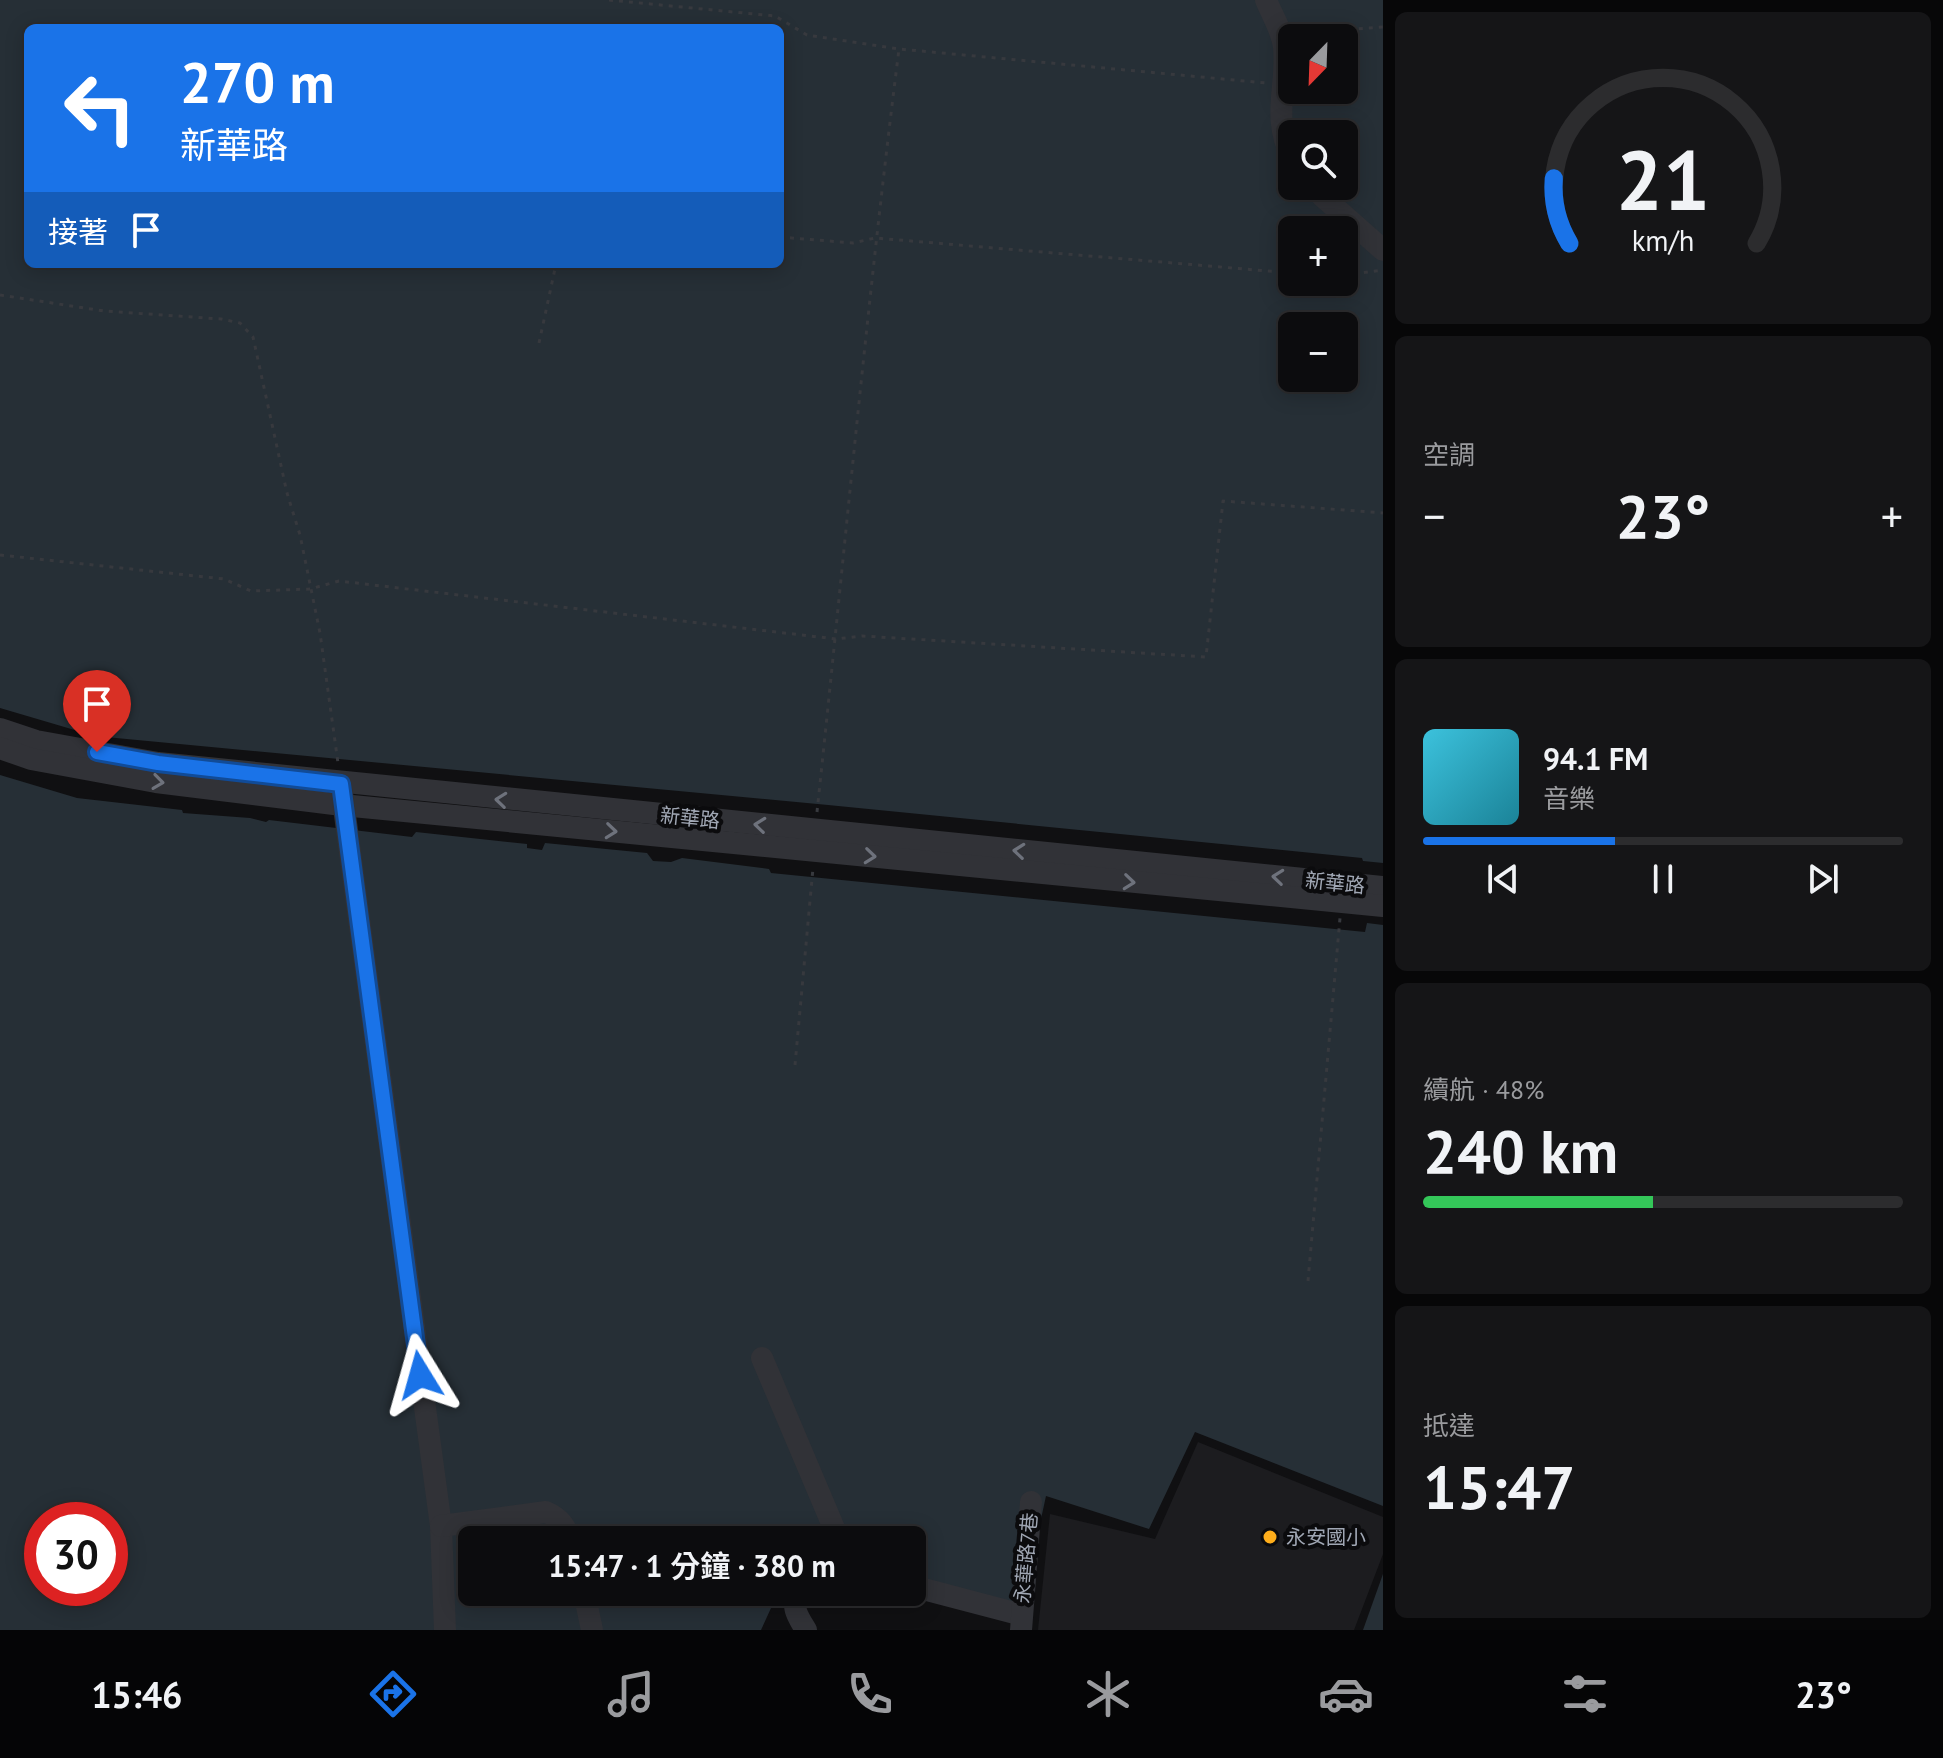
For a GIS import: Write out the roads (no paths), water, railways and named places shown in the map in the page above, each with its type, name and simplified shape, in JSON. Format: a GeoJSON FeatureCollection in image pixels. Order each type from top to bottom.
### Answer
{"type":"FeatureCollection","features":[{"type":"Feature","properties":{"kind":"street"},"geometry":{"type":"LineString","coordinates":[[1266,0],[1282,34],[1284,50],[1280,120]]}},
{"type":"Feature","properties":{"kind":"street"},"geometry":{"type":"LineString","coordinates":[[1327,200],[1383,250]]}},
{"type":"Feature","properties":{"kind":"street","name":"新華路"},"geometry":{"type":"LineString","coordinates":[[0,729],[36,741],[342,794]]}},
{"type":"Feature","properties":{"kind":"street","name":"新華路"},"geometry":{"type":"LineString","coordinates":[[0,748],[31,759],[156,782],[342,794],[815,841],[1383,906]]}},
{"type":"Feature","properties":{"kind":"street"},"geometry":{"type":"LineString","coordinates":[[342,794],[441,1526],[445,1630]]}},
{"type":"Feature","properties":{"kind":"street","name":"新華路"},"geometry":{"type":"LineString","coordinates":[[815,841],[1383,887]]}},
{"type":"Feature","properties":{"kind":"street"},"geometry":{"type":"LineString","coordinates":[[762,1358],[833,1526]]}},
{"type":"Feature","properties":{"kind":"street","name":"永華路7巷"},"geometry":{"type":"LineString","coordinates":[[926,1591],[1021,1623],[1031,1502]]}},
{"type":"Feature","properties":{"kind":"street"},"geometry":{"type":"LineString","coordinates":[[441,1526],[546,1512],[565,1526]]}},
{"type":"Feature","properties":{"kind":"street"},"geometry":{"type":"LineString","coordinates":[[587,1606],[592,1630]]}},
{"type":"Feature","properties":{"kind":"street"},"geometry":{"type":"LineString","coordinates":[[794,1606],[795,1614],[806,1630]]}},
{"type":"Feature","properties":{"kind":"place","name":"永安國小"},"geometry":{"type":"Point","coordinates":[1270,1537]}}]}
